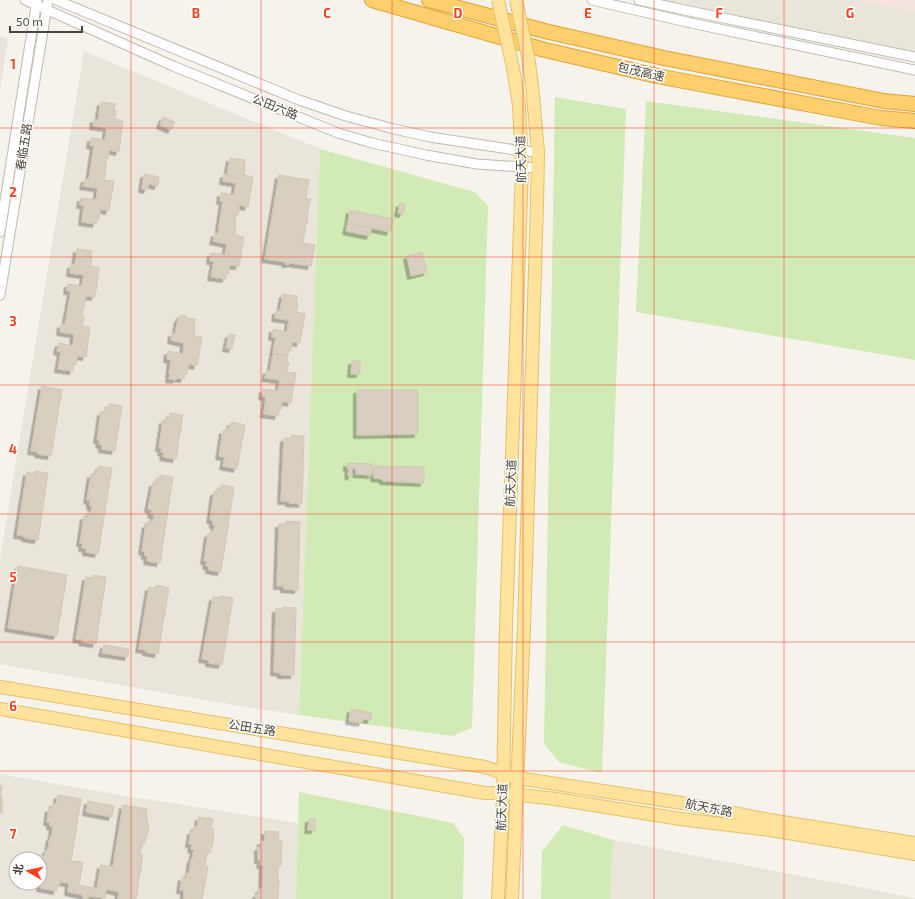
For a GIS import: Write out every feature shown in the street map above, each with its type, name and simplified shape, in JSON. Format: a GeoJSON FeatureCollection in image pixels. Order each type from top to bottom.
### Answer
{"type":"FeatureCollection","features":[{"type":"Feature","properties":{"kind":"highway","name":"包茂高速"},"geometry":{"type":"LineString","coordinates":[[372,0],[541,49],[657,76],[881,118],[915,121]]}},
{"type":"Feature","properties":{"kind":"highway","name":"包茂高速"},"geometry":{"type":"LineString","coordinates":[[429,0],[544,31],[664,58],[884,101],[915,104]]}},
{"type":"Feature","properties":{"kind":"main road","name":"航天大道"},"geometry":{"type":"LineString","coordinates":[[498,0],[513,68],[519,105],[522,151],[506,625],[503,793],[498,899]]}},
{"type":"Feature","properties":{"kind":"main road","name":"航天大道"},"geometry":{"type":"LineString","coordinates":[[512,899],[524,627],[538,168],[532,85],[528,56],[516,0]]}},
{"type":"Feature","properties":{"kind":"main road","name":"公田五路"},"geometry":{"type":"LineString","coordinates":[[0,687],[485,767],[503,773]]}},
{"type":"Feature","properties":{"kind":"main road","name":"公田五路"},"geometry":{"type":"LineString","coordinates":[[0,710],[485,793],[503,793]]}},
{"type":"Feature","properties":{"kind":"main road","name":"航天东路"},"geometry":{"type":"LineString","coordinates":[[503,773],[517,778],[682,803],[770,820],[915,843]]}},
{"type":"Feature","properties":{"kind":"main road","name":"航天东路"},"geometry":{"type":"LineString","coordinates":[[503,793],[556,799],[680,819],[770,830],[915,854]]}},
{"type":"Feature","properties":{"kind":"street","name":"公田六路"},"geometry":{"type":"LineString","coordinates":[[25,0],[37,3],[46,10],[173,66],[338,133],[372,143],[477,164],[538,168]]}},
{"type":"Feature","properties":{"kind":"street","name":"春临五路"},"geometry":{"type":"LineString","coordinates":[[0,295],[48,0]]}},
{"type":"Feature","properties":{"kind":"street","name":"公田六路"},"geometry":{"type":"LineString","coordinates":[[56,0],[299,100],[346,116],[401,131],[430,137],[522,151],[538,152]]}},
{"type":"Feature","properties":{"kind":"street"},"geometry":{"type":"LineString","coordinates":[[592,0],[691,23],[915,70]]}},
{"type":"Feature","properties":{"kind":"street"},"geometry":{"type":"LineString","coordinates":[[638,0],[915,57]]}},
{"type":"Feature","properties":{"kind":"street","name":"春临五路"},"geometry":{"type":"LineString","coordinates":[[0,232],[37,3]]}},
{"type":"Feature","properties":{"kind":"shaded area"},"geometry":{"type":"Polygon","coordinates":[[[653,0],[915,0],[915,53],[653,0]]]}},
{"type":"Feature","properties":{"kind":"shaded area"},"geometry":{"type":"Polygon","coordinates":[[[855,0],[915,0],[915,11],[855,0]]]}},
{"type":"Feature","properties":{"kind":"shaded area"},"geometry":{"type":"Polygon","coordinates":[[[0,36],[8,39],[0,89],[0,36]]]}},
{"type":"Feature","properties":{"kind":"shaded area"},"geometry":{"type":"Polygon","coordinates":[[[84,51],[320,149],[299,715],[239,706],[0,664],[0,559],[84,51]]]}},
{"type":"Feature","properties":{"kind":"shaded area"},"geometry":{"type":"Polygon","coordinates":[[[0,774],[120,795],[298,823],[296,899],[0,899],[0,774]]]}},
{"type":"Feature","properties":{"kind":"shaded area"},"geometry":{"type":"Polygon","coordinates":[[[613,840],[915,898],[915,899],[610,899],[613,840]]]}},
{"type":"Feature","properties":{"kind":"green space"},"geometry":{"type":"Polygon","coordinates":[[[555,97],[626,109],[602,773],[559,762],[544,744],[555,97]]]}},
{"type":"Feature","properties":{"kind":"green space"},"geometry":{"type":"Polygon","coordinates":[[[646,101],[915,138],[915,360],[636,312],[646,101]]]}},
{"type":"Feature","properties":{"kind":"green space"},"geometry":{"type":"Polygon","coordinates":[[[320,149],[475,192],[488,206],[472,728],[452,736],[299,715],[320,149]]]}},
{"type":"Feature","properties":{"kind":"green space"},"geometry":{"type":"Polygon","coordinates":[[[299,792],[453,823],[464,838],[463,899],[296,899],[299,792]]]}},
{"type":"Feature","properties":{"kind":"green space"},"geometry":{"type":"Polygon","coordinates":[[[563,825],[613,840],[610,899],[541,899],[542,851],[563,825]]]}},
{"type":"Feature","properties":{"kind":"building"},"geometry":{"type":"Polygon","coordinates":[[[101,102],[115,104],[115,119],[123,121],[119,152],[109,150],[107,158],[104,180],[114,181],[109,211],[100,209],[99,219],[97,218],[96,224],[82,222],[84,205],[80,205],[81,198],[96,200],[98,188],[83,186],[85,179],[89,179],[94,146],[90,145],[91,138],[105,140],[107,128],[93,126],[94,119],[98,120],[101,102]]]}},
{"type":"Feature","properties":{"kind":"building"},"geometry":{"type":"Polygon","coordinates":[[[163,117],[175,122],[171,130],[160,125],[163,117]]]}},
{"type":"Feature","properties":{"kind":"building"},"geometry":{"type":"Polygon","coordinates":[[[230,158],[245,160],[244,175],[253,177],[248,207],[239,205],[238,215],[236,214],[235,235],[244,237],[239,266],[230,265],[228,274],[226,273],[226,279],[211,277],[214,261],[210,261],[211,253],[225,255],[227,244],[213,241],[215,233],[218,234],[223,201],[220,201],[221,193],[234,195],[236,183],[223,181],[224,174],[227,175],[230,158]]]}},
{"type":"Feature","properties":{"kind":"building"},"geometry":{"type":"Polygon","coordinates":[[[144,174],[159,177],[158,186],[149,184],[147,190],[142,189],[144,174]]]}},
{"type":"Feature","properties":{"kind":"building"},"geometry":{"type":"Polygon","coordinates":[[[279,175],[309,180],[306,199],[311,199],[307,220],[308,223],[306,223],[303,243],[315,245],[311,266],[290,263],[285,264],[286,262],[265,259],[279,175]]]}},
{"type":"Feature","properties":{"kind":"building"},"geometry":{"type":"Polygon","coordinates":[[[400,203],[405,205],[403,214],[398,213],[400,203]]]}},
{"type":"Feature","properties":{"kind":"building"},"geometry":{"type":"Polygon","coordinates":[[[350,210],[393,219],[390,232],[348,223],[350,210]]]}},
{"type":"Feature","properties":{"kind":"building"},"geometry":{"type":"Polygon","coordinates":[[[348,223],[371,228],[370,236],[346,231],[348,223]]]}},
{"type":"Feature","properties":{"kind":"building"},"geometry":{"type":"Polygon","coordinates":[[[77,249],[92,251],[91,266],[99,268],[95,297],[86,296],[82,317],[84,317],[82,326],[90,327],[86,357],[77,356],[76,365],[74,364],[73,371],[58,369],[61,352],[57,351],[59,343],[73,346],[74,334],[60,332],[61,324],[65,325],[71,291],[67,291],[68,284],[82,286],[84,275],[70,273],[71,265],[75,265],[77,249]]]}},
{"type":"Feature","properties":{"kind":"building"},"geometry":{"type":"Polygon","coordinates":[[[422,252],[427,272],[411,276],[407,256],[422,252]]]}},
{"type":"Feature","properties":{"kind":"building"},"geometry":{"type":"Polygon","coordinates":[[[283,294],[297,296],[296,303],[298,303],[296,312],[305,314],[300,343],[292,342],[291,351],[288,350],[288,356],[273,353],[276,337],[272,337],[273,329],[287,332],[289,320],[275,318],[276,311],[280,311],[283,294]]]}},
{"type":"Feature","properties":{"kind":"building"},"geometry":{"type":"Polygon","coordinates":[[[180,315],[186,316],[186,318],[195,319],[194,334],[195,336],[202,337],[197,366],[189,364],[187,374],[185,374],[184,379],[176,378],[176,380],[169,379],[171,360],[167,359],[168,351],[183,354],[184,343],[171,340],[172,333],[175,334],[180,315]]]}},
{"type":"Feature","properties":{"kind":"building"},"geometry":{"type":"Polygon","coordinates":[[[229,334],[235,335],[232,349],[226,348],[229,334]]]}},
{"type":"Feature","properties":{"kind":"building"},"geometry":{"type":"Polygon","coordinates":[[[273,354],[288,356],[287,362],[289,363],[287,372],[296,373],[291,403],[282,401],[281,410],[279,410],[278,416],[264,414],[266,397],[262,396],[263,389],[278,391],[280,380],[265,378],[267,370],[270,371],[273,354]]]}},
{"type":"Feature","properties":{"kind":"building"},"geometry":{"type":"Polygon","coordinates":[[[352,361],[360,361],[360,374],[351,374],[352,361]]]}},
{"type":"Feature","properties":{"kind":"building"},"geometry":{"type":"Polygon","coordinates":[[[42,386],[62,390],[51,456],[38,454],[38,452],[31,451],[42,386]]]}},
{"type":"Feature","properties":{"kind":"building"},"geometry":{"type":"Polygon","coordinates":[[[357,390],[418,390],[418,434],[357,435],[357,390]]]}},
{"type":"Feature","properties":{"kind":"building"},"geometry":{"type":"Polygon","coordinates":[[[109,404],[122,406],[115,451],[102,449],[102,445],[99,444],[100,440],[97,440],[101,412],[104,413],[104,409],[108,409],[109,404]]]}},
{"type":"Feature","properties":{"kind":"building"},"geometry":{"type":"Polygon","coordinates":[[[170,413],[183,415],[176,459],[163,457],[164,453],[161,452],[162,448],[159,448],[163,420],[166,421],[166,417],[170,417],[170,413]]]}},
{"type":"Feature","properties":{"kind":"building"},"geometry":{"type":"Polygon","coordinates":[[[231,422],[245,425],[237,469],[223,466],[225,457],[219,456],[223,430],[227,431],[231,422]]]}},
{"type":"Feature","properties":{"kind":"building"},"geometry":{"type":"Polygon","coordinates":[[[291,435],[304,436],[302,504],[281,501],[284,438],[291,438],[291,435]]]}},
{"type":"Feature","properties":{"kind":"building"},"geometry":{"type":"Polygon","coordinates":[[[347,463],[372,464],[372,475],[356,474],[356,469],[352,468],[352,476],[348,476],[349,468],[347,468],[347,463]]]}},
{"type":"Feature","properties":{"kind":"building"},"geometry":{"type":"Polygon","coordinates":[[[99,466],[112,468],[98,554],[86,552],[86,548],[82,548],[83,543],[80,543],[84,516],[88,517],[88,512],[91,513],[92,506],[90,506],[90,501],[87,500],[91,474],[95,475],[99,466]]]}},
{"type":"Feature","properties":{"kind":"building"},"geometry":{"type":"Polygon","coordinates":[[[374,466],[424,467],[424,483],[383,481],[383,479],[374,478],[374,466]]]}},
{"type":"Feature","properties":{"kind":"building"},"geometry":{"type":"Polygon","coordinates":[[[35,471],[48,473],[38,540],[17,535],[27,472],[35,474],[35,471]]]}},
{"type":"Feature","properties":{"kind":"building"},"geometry":{"type":"Polygon","coordinates":[[[160,475],[173,477],[160,563],[147,561],[148,556],[145,556],[145,552],[142,551],[146,524],[148,525],[149,520],[153,521],[154,515],[151,514],[152,510],[148,509],[153,483],[156,483],[157,479],[160,479],[160,475]]]}},
{"type":"Feature","properties":{"kind":"building"},"geometry":{"type":"Polygon","coordinates":[[[221,485],[234,487],[221,572],[209,570],[209,566],[206,566],[207,561],[204,561],[208,534],[210,534],[211,531],[214,531],[215,525],[213,525],[213,520],[210,520],[214,492],[217,492],[218,488],[221,489],[221,485]]]}},
{"type":"Feature","properties":{"kind":"building"},"geometry":{"type":"Polygon","coordinates":[[[286,521],[300,522],[298,590],[284,589],[284,586],[277,586],[279,524],[286,524],[286,521]]]}},
{"type":"Feature","properties":{"kind":"building"},"geometry":{"type":"Polygon","coordinates":[[[18,566],[67,575],[57,636],[8,628],[18,566]]]}},
{"type":"Feature","properties":{"kind":"building"},"geometry":{"type":"Polygon","coordinates":[[[93,575],[106,577],[96,644],[82,642],[83,640],[76,639],[86,577],[92,578],[93,575]]]}},
{"type":"Feature","properties":{"kind":"building"},"geometry":{"type":"Polygon","coordinates":[[[156,585],[169,588],[158,654],[139,649],[149,587],[156,588],[156,585]]]}},
{"type":"Feature","properties":{"kind":"building"},"geometry":{"type":"Polygon","coordinates":[[[220,596],[233,598],[222,665],[209,663],[209,660],[202,659],[213,597],[220,598],[220,596]]]}},
{"type":"Feature","properties":{"kind":"building"},"geometry":{"type":"Polygon","coordinates":[[[283,607],[296,608],[294,675],[281,675],[281,673],[274,672],[276,609],[283,609],[283,607]]]}},
{"type":"Feature","properties":{"kind":"building"},"geometry":{"type":"Polygon","coordinates":[[[104,645],[129,649],[128,657],[102,653],[104,645]]]}},
{"type":"Feature","properties":{"kind":"building"},"geometry":{"type":"Polygon","coordinates":[[[351,709],[372,713],[371,720],[363,719],[362,723],[349,721],[351,709]]]}},
{"type":"Feature","properties":{"kind":"building"},"geometry":{"type":"Polygon","coordinates":[[[58,795],[81,799],[71,861],[83,862],[79,885],[89,887],[87,899],[83,898],[83,895],[68,892],[69,883],[60,882],[59,886],[57,886],[57,891],[48,889],[48,851],[46,851],[48,850],[53,827],[50,826],[50,822],[47,822],[49,808],[52,809],[53,803],[56,804],[58,795]]]}},
{"type":"Feature","properties":{"kind":"building"},"geometry":{"type":"Polygon","coordinates":[[[0,796],[2,796],[1,802],[3,802],[2,813],[0,813],[0,796]]]}},
{"type":"Feature","properties":{"kind":"building"},"geometry":{"type":"Polygon","coordinates":[[[88,801],[114,806],[112,817],[86,812],[88,801]]]}},
{"type":"Feature","properties":{"kind":"building"},"geometry":{"type":"Polygon","coordinates":[[[123,805],[147,809],[146,818],[148,818],[147,824],[149,824],[145,843],[142,842],[140,855],[143,855],[136,899],[118,899],[119,892],[106,889],[105,898],[89,896],[87,899],[89,887],[97,888],[101,865],[113,867],[123,805]]]}},
{"type":"Feature","properties":{"kind":"building"},"geometry":{"type":"Polygon","coordinates":[[[199,817],[213,819],[211,828],[214,829],[212,847],[210,853],[207,852],[205,866],[208,867],[202,899],[184,899],[184,890],[180,890],[182,877],[186,878],[187,873],[189,873],[194,850],[191,849],[192,844],[189,844],[191,831],[194,831],[194,826],[197,827],[199,817]]]}},
{"type":"Feature","properties":{"kind":"building"},"geometry":{"type":"Polygon","coordinates":[[[309,819],[315,819],[315,830],[308,830],[309,819]]]}},
{"type":"Feature","properties":{"kind":"building"},"geometry":{"type":"Polygon","coordinates":[[[265,831],[279,832],[278,841],[282,841],[281,866],[278,866],[278,899],[256,899],[256,894],[259,894],[259,889],[262,889],[263,865],[260,865],[261,860],[258,860],[258,847],[261,847],[261,841],[265,842],[265,831]]]}}]}
